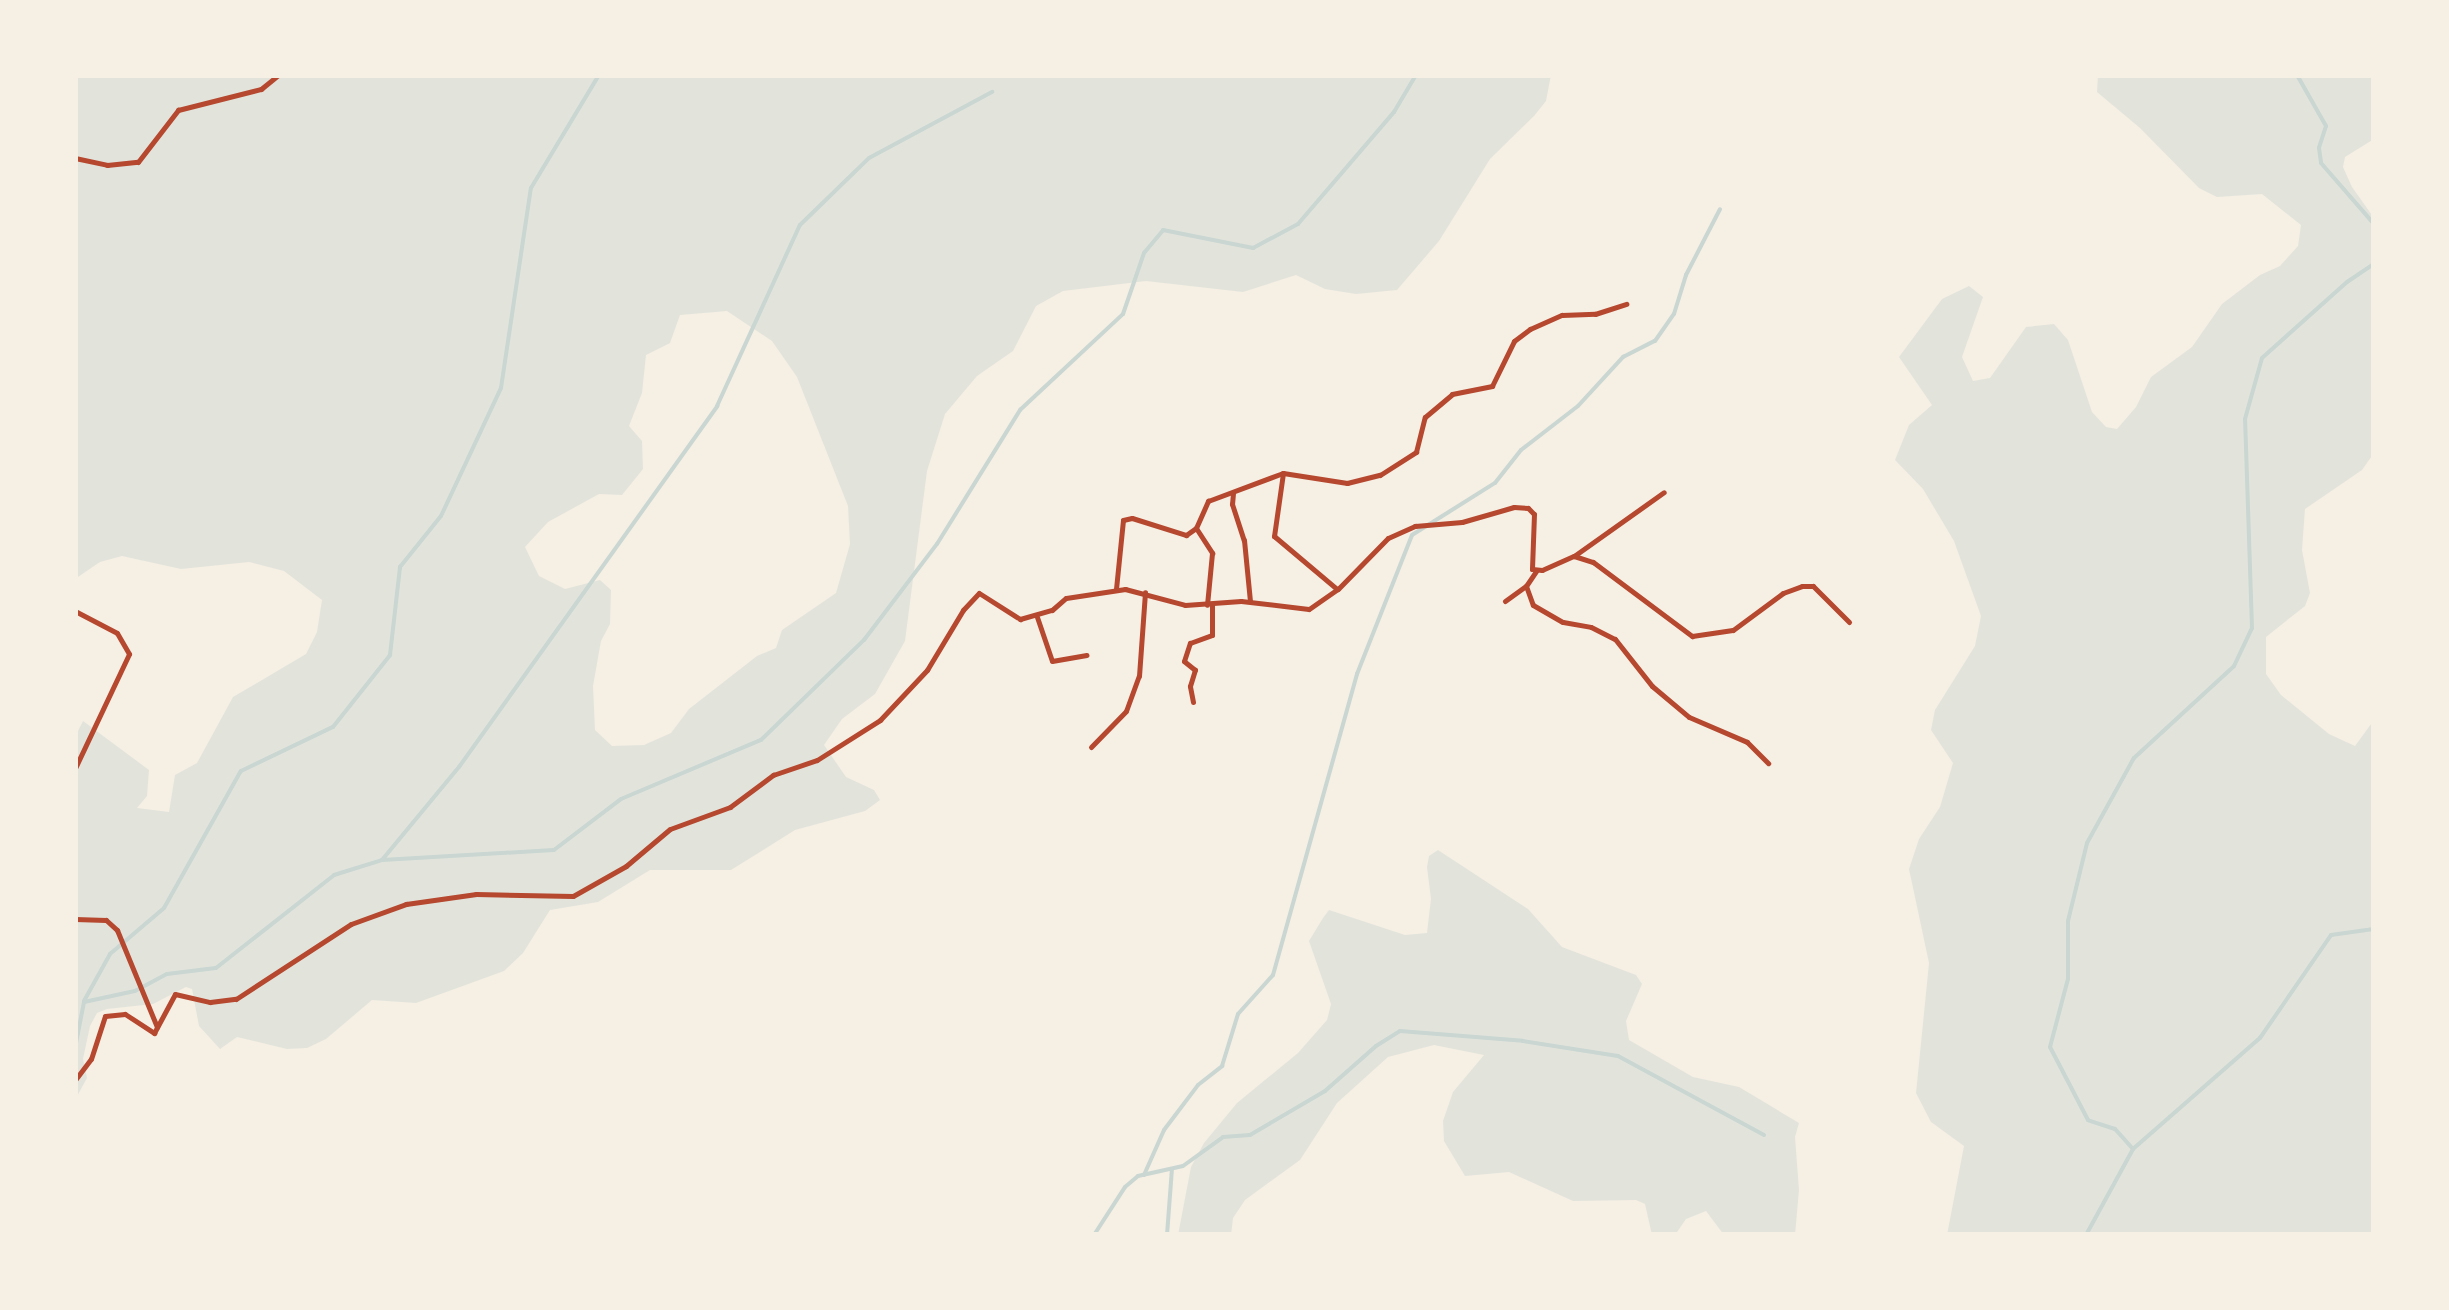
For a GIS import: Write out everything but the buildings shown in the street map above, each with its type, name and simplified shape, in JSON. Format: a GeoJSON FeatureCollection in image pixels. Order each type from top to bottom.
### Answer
{"type":"FeatureCollection","features":[{"type":"Feature","properties":{"kind":"street"},"geometry":{"type":"LineString","coordinates":[[75,158],[107,165],[138,162],[178,110],[261,89],[278,75]]}},
{"type":"Feature","properties":{"kind":"street"},"geometry":{"type":"LineString","coordinates":[[1116,590],[1123,520],[1132,518],[1186,535],[1196,528],[1208,501],[1284,473],[1346,483],[1380,476],[1416,452],[1425,417],[1452,394],[1492,386],[1514,341],[1530,329],[1562,315],[1596,314],[1626,304]]}},
{"type":"Feature","properties":{"kind":"street"},"geometry":{"type":"LineString","coordinates":[[1284,473],[1274,536],[1338,589]]}},
{"type":"Feature","properties":{"kind":"street"},"geometry":{"type":"LineString","coordinates":[[1234,492],[1232,504],[1244,540],[1250,601]]}},
{"type":"Feature","properties":{"kind":"street"},"geometry":{"type":"LineString","coordinates":[[1505,601],[1526,586],[1536,572],[1574,556],[1664,492]]}},
{"type":"Feature","properties":{"kind":"street"},"geometry":{"type":"LineString","coordinates":[[75,1080],[91,1059],[105,1016],[123,1013],[151,1032],[158,1028],[175,994],[210,1002],[236,1000],[322,939],[406,904],[476,894],[574,896],[626,866],[670,829],[730,806],[773,775],[818,760],[880,720],[927,670],[979,592],[1015,618],[1037,616],[1066,598],[1083,599],[1116,590],[1145,592],[1185,605],[1250,601],[1309,610],[1338,589],[1375,546],[1415,526],[1433,528],[1499,509],[1528,508],[1534,514],[1531,564],[1536,572]]}},
{"type":"Feature","properties":{"kind":"street"},"geometry":{"type":"LineString","coordinates":[[1193,702],[1190,686],[1195,670],[1184,661],[1190,644],[1212,635],[1212,552],[1196,528]]}},
{"type":"Feature","properties":{"kind":"street"},"geometry":{"type":"LineString","coordinates":[[1574,556],[1593,562],[1692,636],[1733,630],[1791,588],[1802,586],[1813,586],[1848,622]]}},
{"type":"Feature","properties":{"kind":"street"},"geometry":{"type":"LineString","coordinates":[[1526,586],[1533,605],[1563,622],[1591,628],[1614,639],[1652,686],[1689,717],[1747,742],[1768,763]]}},
{"type":"Feature","properties":{"kind":"street"},"geometry":{"type":"LineString","coordinates":[[1091,747],[1126,711],[1139,676],[1145,592]]}},
{"type":"Feature","properties":{"kind":"street"},"geometry":{"type":"LineString","coordinates":[[75,611],[117,633],[129,654],[75,768]]}},
{"type":"Feature","properties":{"kind":"street"},"geometry":{"type":"LineString","coordinates":[[1037,616],[1052,660],[1086,655]]}},
{"type":"Feature","properties":{"kind":"street"},"geometry":{"type":"LineString","coordinates":[[75,920],[106,920],[117,930],[158,1028]]}},
{"type":"Feature","properties":{"kind":"shaded area"},"geometry":{"type":"Polygon","coordinates":[[[75,75],[1551,75],[1546,101],[1490,159],[1439,241],[1397,290],[1356,294],[1325,289],[1296,275],[1243,292],[1146,281],[1063,291],[1036,306],[1013,351],[977,376],[945,414],[927,471],[905,641],[875,694],[842,719],[824,745],[846,777],[874,790],[880,800],[865,811],[795,830],[731,870],[650,870],[598,902],[550,910],[523,953],[504,971],[416,1003],[372,1000],[326,1039],[307,1048],[287,1049],[237,1037],[220,1049],[199,1026],[192,989],[186,987],[153,1004],[107,1009],[97,1013],[90,1026],[83,1059],[87,1078],[75,1100],[75,737],[83,721],[149,770],[147,796],[137,808],[169,812],[175,775],[197,763],[233,697],[306,654],[317,632],[322,600],[284,571],[249,562],[181,569],[122,556],[100,562],[75,579],[75,75]],[[727,311],[680,315],[670,343],[646,355],[642,393],[629,426],[642,441],[643,469],[622,495],[599,494],[548,522],[525,547],[539,576],[565,589],[600,580],[611,590],[610,624],[601,641],[593,686],[595,730],[612,746],[644,745],[671,733],[689,709],[757,656],[776,648],[782,630],[836,593],[850,544],[848,506],[797,377],[772,341],[727,311]]]}},
{"type":"Feature","properties":{"kind":"shaded area"},"geometry":{"type":"Polygon","coordinates":[[[2098,75],[2374,75],[2374,139],[2345,157],[2343,167],[2374,218],[2374,453],[2362,470],[2305,509],[2302,550],[2310,593],[2305,606],[2266,637],[2266,674],[2281,695],[2329,734],[2355,746],[2374,720],[2374,1235],[1947,1235],[1964,1146],[1931,1122],[1916,1093],[1929,963],[1909,869],[1919,839],[1940,807],[1953,763],[1931,730],[1935,710],[1975,646],[1981,616],[1954,541],[1923,489],[1895,460],[1909,425],[1932,405],[1899,357],[1942,299],[1969,286],[1983,297],[1962,357],[1973,381],[1990,378],[2026,327],[2054,324],[2068,340],[2092,412],[2106,427],[2117,429],[2136,407],[2151,377],[2192,347],[2222,304],[2260,275],[2280,266],[2298,246],[2301,225],[2262,194],[2217,197],[2199,188],[2140,128],[2097,92],[2098,75]]]}},
{"type":"Feature","properties":{"kind":"shaded area"},"geometry":{"type":"Polygon","coordinates":[[[1438,850],[1528,909],[1562,947],[1636,975],[1642,984],[1626,1021],[1629,1040],[1693,1077],[1739,1087],[1799,1123],[1795,1137],[1799,1190],[1795,1235],[1724,1235],[1706,1211],[1686,1219],[1675,1235],[1652,1235],[1645,1204],[1636,1200],[1573,1201],[1509,1172],[1465,1176],[1444,1141],[1443,1121],[1453,1092],[1484,1055],[1434,1045],[1388,1057],[1337,1103],[1300,1160],[1245,1200],[1233,1218],[1231,1235],[1178,1235],[1191,1167],[1204,1143],[1237,1103],[1298,1053],[1327,1020],[1331,1004],[1309,941],[1323,918],[1329,910],[1405,935],[1427,933],[1431,899],[1427,867],[1429,856],[1438,850]]]}},
{"type":"Feature","properties":{"kind":"waterway"},"geometry":{"type":"LineString","coordinates":[[84,1001],[110,954],[164,908],[241,771],[333,727],[390,655],[400,567],[441,516],[501,388],[531,188],[599,75]]}},
{"type":"Feature","properties":{"kind":"waterway"},"geometry":{"type":"LineString","coordinates":[[75,1048],[84,1002],[135,991],[167,974],[216,968],[334,875],[382,860],[554,850],[621,799],[761,740],[864,640],[937,544],[1020,410],[1123,314],[1144,253],[1163,230],[1253,248],[1298,224],[1394,112],[1416,75]]}},
{"type":"Feature","properties":{"kind":"waterway"},"geometry":{"type":"LineString","coordinates":[[2297,75],[2326,126],[2319,148],[2321,163],[2374,224]]}},
{"type":"Feature","properties":{"kind":"waterway"},"geometry":{"type":"LineString","coordinates":[[382,860],[459,767],[717,406],[800,225],[869,158],[992,92]]}},
{"type":"Feature","properties":{"kind":"waterway"},"geometry":{"type":"LineString","coordinates":[[1144,1175],[1164,1130],[1198,1085],[1222,1066],[1238,1014],[1273,975],[1357,674],[1412,535],[1495,483],[1521,450],[1578,406],[1623,357],[1655,341],[1674,314],[1686,275],[1720,209]]}},
{"type":"Feature","properties":{"kind":"waterway"},"geometry":{"type":"LineString","coordinates":[[2133,1149],[2115,1129],[2088,1120],[2050,1047],[2068,979],[2068,921],[2087,843],[2134,758],[2234,666],[2252,628],[2245,419],[2262,358],[2347,282],[2374,264]]}},
{"type":"Feature","properties":{"kind":"waterway"},"geometry":{"type":"LineString","coordinates":[[2086,1235],[2133,1149],[2260,1038],[2331,935],[2374,929]]}},
{"type":"Feature","properties":{"kind":"waterway"},"geometry":{"type":"LineString","coordinates":[[1094,1235],[1125,1187],[1138,1176],[1183,1166],[1223,1137],[1250,1135],[1325,1091],[1376,1046],[1400,1031],[1523,1041],[1618,1056],[1764,1135]]}},
{"type":"Feature","properties":{"kind":"waterway"},"geometry":{"type":"LineString","coordinates":[[1167,1235],[1172,1169]]}}]}
